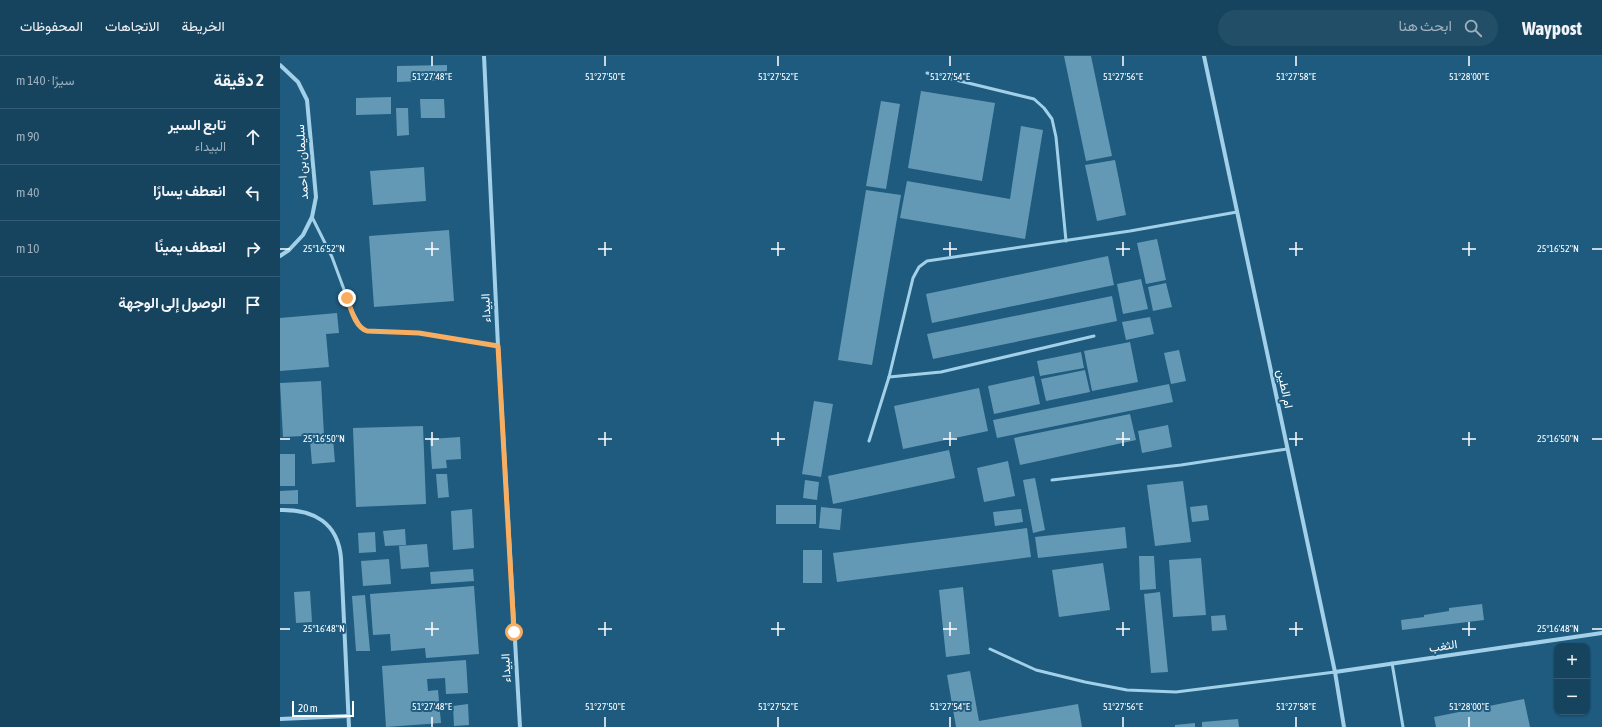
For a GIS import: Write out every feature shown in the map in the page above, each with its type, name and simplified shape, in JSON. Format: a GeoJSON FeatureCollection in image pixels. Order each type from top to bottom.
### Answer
{"type":"FeatureCollection","features":[{"type":"Feature","properties":{"kind":"street","name":"البيداء"},"geometry":{"type":"LineString","coordinates":[[484,56],[498,346],[520,727]]}},
{"type":"Feature","properties":{"kind":"street","name":"ام الطين"},"geometry":{"type":"LineString","coordinates":[[1204,56],[1335,672],[1344,727]]}},
{"type":"Feature","properties":{"kind":"street","name":"سليمان بن احمد"},"geometry":{"type":"LineString","coordinates":[[280,64],[298,82],[307,100],[316,198],[312,217],[303,236],[289,250],[280,256]]}},
{"type":"Feature","properties":{"kind":"street"},"geometry":{"type":"LineString","coordinates":[[280,510],[299,510],[318,518],[327,524],[338,540],[341,558],[349,727]]}},
{"type":"Feature","properties":{"kind":"street","name":"الثغب"},"geometry":{"type":"LineString","coordinates":[[1335,672],[1602,633]]}},
{"type":"Feature","properties":{"kind":"street"},"geometry":{"type":"LineString","coordinates":[[280,719],[348,716]]}},
{"type":"Feature","properties":{"kind":"lane"},"geometry":{"type":"LineString","coordinates":[[927,73],[1034,99],[1044,108],[1052,119],[1056,137],[1066,241]]}},
{"type":"Feature","properties":{"kind":"lane"},"geometry":{"type":"LineString","coordinates":[[869,441],[890,377],[913,278],[919,267],[927,262],[1130,231],[1237,212]]}},
{"type":"Feature","properties":{"kind":"lane"},"geometry":{"type":"LineString","coordinates":[[312,217],[332,257],[352,311],[362,329],[367,331],[419,333],[498,346]]}},
{"type":"Feature","properties":{"kind":"lane"},"geometry":{"type":"LineString","coordinates":[[890,377],[941,372],[1094,336]]}},
{"type":"Feature","properties":{"kind":"lane"},"geometry":{"type":"LineString","coordinates":[[1052,480],[1181,465],[1287,449]]}},
{"type":"Feature","properties":{"kind":"lane"},"geometry":{"type":"LineString","coordinates":[[990,649],[1036,670],[1085,682],[1127,690],[1176,692],[1335,672]]}},
{"type":"Feature","properties":{"kind":"lane"},"geometry":{"type":"LineString","coordinates":[[1392,663],[1403,727]]}},
{"type":"Feature","properties":{"kind":"building"},"geometry":{"type":"Polygon","coordinates":[[[1064,56],[1091,56],[1112,156],[1086,161],[1064,56]]]}},
{"type":"Feature","properties":{"kind":"building"},"geometry":{"type":"Polygon","coordinates":[[[447,65],[447,80],[397,82],[397,66],[447,65]]]}},
{"type":"Feature","properties":{"kind":"building"},"geometry":{"type":"Polygon","coordinates":[[[921,91],[995,103],[982,181],[908,168],[921,91]]]}},
{"type":"Feature","properties":{"kind":"building"},"geometry":{"type":"Polygon","coordinates":[[[391,97],[391,114],[356,115],[356,98],[391,97]]]}},
{"type":"Feature","properties":{"kind":"building"},"geometry":{"type":"Polygon","coordinates":[[[420,99],[444,99],[445,118],[421,118],[420,99]]]}},
{"type":"Feature","properties":{"kind":"building"},"geometry":{"type":"Polygon","coordinates":[[[881,101],[900,104],[886,189],[866,186],[881,101]]]}},
{"type":"Feature","properties":{"kind":"building"},"geometry":{"type":"Polygon","coordinates":[[[396,108],[408,108],[409,135],[397,136],[396,108]]]}},
{"type":"Feature","properties":{"kind":"building"},"geometry":{"type":"Polygon","coordinates":[[[1021,126],[1043,130],[1025,239],[900,218],[907,181],[1010,199],[1021,126]]]}},
{"type":"Feature","properties":{"kind":"building"},"geometry":{"type":"Polygon","coordinates":[[[1115,160],[1126,215],[1097,221],[1085,165],[1115,160]]]}},
{"type":"Feature","properties":{"kind":"building"},"geometry":{"type":"Polygon","coordinates":[[[424,167],[426,201],[373,205],[370,171],[424,167]]]}},
{"type":"Feature","properties":{"kind":"building"},"geometry":{"type":"Polygon","coordinates":[[[866,190],[901,195],[872,365],[838,360],[866,190]]]}},
{"type":"Feature","properties":{"kind":"building"},"geometry":{"type":"Polygon","coordinates":[[[449,230],[454,301],[374,307],[369,236],[449,230]]]}},
{"type":"Feature","properties":{"kind":"building"},"geometry":{"type":"Polygon","coordinates":[[[1157,239],[1166,280],[1146,284],[1137,243],[1157,239]]]}},
{"type":"Feature","properties":{"kind":"building"},"geometry":{"type":"Polygon","coordinates":[[[1108,256],[1114,285],[932,323],[926,294],[1108,256]]]}},
{"type":"Feature","properties":{"kind":"building"},"geometry":{"type":"Polygon","coordinates":[[[1141,279],[1148,309],[1123,314],[1117,284],[1141,279]]]}},
{"type":"Feature","properties":{"kind":"building"},"geometry":{"type":"Polygon","coordinates":[[[1166,283],[1172,307],[1153,311],[1148,287],[1166,283]]]}},
{"type":"Feature","properties":{"kind":"building"},"geometry":{"type":"Polygon","coordinates":[[[1112,296],[1117,321],[933,359],[927,334],[1112,296]]]}},
{"type":"Feature","properties":{"kind":"building"},"geometry":{"type":"Polygon","coordinates":[[[337,313],[339,333],[326,334],[329,367],[280,371],[280,318],[337,313]]]}},
{"type":"Feature","properties":{"kind":"building"},"geometry":{"type":"Polygon","coordinates":[[[1150,317],[1154,334],[1126,340],[1122,322],[1150,317]]]}},
{"type":"Feature","properties":{"kind":"building"},"geometry":{"type":"Polygon","coordinates":[[[1130,342],[1138,382],[1092,391],[1084,351],[1130,342]]]}},
{"type":"Feature","properties":{"kind":"building"},"geometry":{"type":"Polygon","coordinates":[[[1179,350],[1186,381],[1171,384],[1164,353],[1179,350]]]}},
{"type":"Feature","properties":{"kind":"building"},"geometry":{"type":"Polygon","coordinates":[[[1081,352],[1084,368],[1040,376],[1037,361],[1081,352]]]}},
{"type":"Feature","properties":{"kind":"building"},"geometry":{"type":"Polygon","coordinates":[[[1085,370],[1090,392],[1046,401],[1041,379],[1085,370]]]}},
{"type":"Feature","properties":{"kind":"building"},"geometry":{"type":"Polygon","coordinates":[[[1034,376],[1040,404],[994,414],[988,386],[1034,376]]]}},
{"type":"Feature","properties":{"kind":"building"},"geometry":{"type":"Polygon","coordinates":[[[321,381],[324,435],[283,437],[280,383],[321,381]]]}},
{"type":"Feature","properties":{"kind":"building"},"geometry":{"type":"Polygon","coordinates":[[[1169,384],[1173,402],[997,438],[993,420],[1169,384]]]}},
{"type":"Feature","properties":{"kind":"building"},"geometry":{"type":"Polygon","coordinates":[[[979,388],[988,431],[903,449],[894,406],[979,388]]]}},
{"type":"Feature","properties":{"kind":"building"},"geometry":{"type":"Polygon","coordinates":[[[814,401],[833,404],[821,477],[802,474],[814,401]]]}},
{"type":"Feature","properties":{"kind":"building"},"geometry":{"type":"Polygon","coordinates":[[[1130,414],[1136,440],[1020,465],[1014,438],[1130,414]]]}},
{"type":"Feature","properties":{"kind":"building"},"geometry":{"type":"Polygon","coordinates":[[[1168,425],[1172,447],[1142,453],[1138,431],[1168,425]]]}},
{"type":"Feature","properties":{"kind":"building"},"geometry":{"type":"Polygon","coordinates":[[[423,426],[426,504],[356,507],[353,428],[423,426]]]}},
{"type":"Feature","properties":{"kind":"building"},"geometry":{"type":"Polygon","coordinates":[[[460,437],[461,459],[446,460],[447,468],[432,469],[430,439],[460,437]]]}},
{"type":"Feature","properties":{"kind":"building"},"geometry":{"type":"Polygon","coordinates":[[[333,439],[335,462],[312,464],[310,441],[333,439]]]}},
{"type":"Feature","properties":{"kind":"building"},"geometry":{"type":"Polygon","coordinates":[[[949,450],[955,478],[833,504],[828,476],[949,450]]]}},
{"type":"Feature","properties":{"kind":"building"},"geometry":{"type":"Polygon","coordinates":[[[280,454],[295,454],[295,486],[280,486],[280,454]]]}},
{"type":"Feature","properties":{"kind":"building"},"geometry":{"type":"Polygon","coordinates":[[[1008,461],[1015,496],[984,502],[977,468],[1008,461]]]}},
{"type":"Feature","properties":{"kind":"building"},"geometry":{"type":"Polygon","coordinates":[[[436,474],[447,474],[449,497],[438,498],[436,474]]]}},
{"type":"Feature","properties":{"kind":"building"},"geometry":{"type":"Polygon","coordinates":[[[1035,478],[1045,530],[1033,533],[1023,480],[1035,478]]]}},
{"type":"Feature","properties":{"kind":"building"},"geometry":{"type":"Polygon","coordinates":[[[805,480],[819,482],[817,500],[803,498],[805,480]]]}},
{"type":"Feature","properties":{"kind":"building"},"geometry":{"type":"Polygon","coordinates":[[[1183,481],[1191,542],[1155,546],[1147,485],[1183,481]]]}},
{"type":"Feature","properties":{"kind":"building"},"geometry":{"type":"Polygon","coordinates":[[[298,490],[298,504],[280,504],[280,491],[298,490]]]}},
{"type":"Feature","properties":{"kind":"building"},"geometry":{"type":"Polygon","coordinates":[[[776,505],[816,505],[816,524],[776,524],[776,505]]]}},
{"type":"Feature","properties":{"kind":"building"},"geometry":{"type":"Polygon","coordinates":[[[1207,505],[1209,520],[1192,522],[1190,507],[1207,505]]]}},
{"type":"Feature","properties":{"kind":"building"},"geometry":{"type":"Polygon","coordinates":[[[821,507],[842,509],[840,530],[819,528],[821,507]]]}},
{"type":"Feature","properties":{"kind":"building"},"geometry":{"type":"Polygon","coordinates":[[[472,509],[474,548],[453,550],[451,511],[472,509]]]}},
{"type":"Feature","properties":{"kind":"building"},"geometry":{"type":"Polygon","coordinates":[[[1021,509],[1023,522],[995,526],[993,512],[1021,509]]]}},
{"type":"Feature","properties":{"kind":"building"},"geometry":{"type":"Polygon","coordinates":[[[1125,527],[1127,548],[1038,558],[1035,537],[1125,527]]]}},
{"type":"Feature","properties":{"kind":"building"},"geometry":{"type":"Polygon","coordinates":[[[1027,528],[1031,557],[837,582],[833,553],[1027,528]]]}},
{"type":"Feature","properties":{"kind":"building"},"geometry":{"type":"Polygon","coordinates":[[[405,529],[406,545],[385,546],[383,531],[405,529]]]}},
{"type":"Feature","properties":{"kind":"building"},"geometry":{"type":"Polygon","coordinates":[[[375,532],[376,552],[359,553],[358,533],[375,532]]]}},
{"type":"Feature","properties":{"kind":"building"},"geometry":{"type":"Polygon","coordinates":[[[427,544],[429,567],[401,569],[399,546],[427,544]]]}},
{"type":"Feature","properties":{"kind":"building"},"geometry":{"type":"Polygon","coordinates":[[[803,550],[822,550],[822,583],[803,583],[803,550]]]}},
{"type":"Feature","properties":{"kind":"building"},"geometry":{"type":"Polygon","coordinates":[[[1139,556],[1154,556],[1156,589],[1140,590],[1139,556]]]}},
{"type":"Feature","properties":{"kind":"building"},"geometry":{"type":"Polygon","coordinates":[[[1201,558],[1206,615],[1173,617],[1169,560],[1201,558]]]}},
{"type":"Feature","properties":{"kind":"building"},"geometry":{"type":"Polygon","coordinates":[[[389,559],[391,584],[363,586],[361,561],[389,559]]]}},
{"type":"Feature","properties":{"kind":"building"},"geometry":{"type":"Polygon","coordinates":[[[1103,563],[1110,610],[1059,617],[1052,570],[1103,563]]]}},
{"type":"Feature","properties":{"kind":"building"},"geometry":{"type":"Polygon","coordinates":[[[473,569],[474,581],[431,584],[430,572],[473,569]]]}},
{"type":"Feature","properties":{"kind":"building"},"geometry":{"type":"Polygon","coordinates":[[[474,586],[479,654],[426,658],[425,648],[391,651],[390,634],[373,635],[370,594],[474,586]]]}},
{"type":"Feature","properties":{"kind":"building"},"geometry":{"type":"Polygon","coordinates":[[[963,587],[970,654],[946,657],[939,590],[963,587]]]}},
{"type":"Feature","properties":{"kind":"building"},"geometry":{"type":"Polygon","coordinates":[[[310,591],[312,622],[296,623],[294,592],[310,591]]]}},
{"type":"Feature","properties":{"kind":"building"},"geometry":{"type":"Polygon","coordinates":[[[1160,592],[1168,672],[1151,673],[1144,594],[1160,592]]]}},
{"type":"Feature","properties":{"kind":"building"},"geometry":{"type":"Polygon","coordinates":[[[365,595],[370,651],[356,651],[352,596],[365,595]]]}},
{"type":"Feature","properties":{"kind":"building"},"geometry":{"type":"Polygon","coordinates":[[[1482,604],[1484,620],[1402,630],[1401,620],[1424,617],[1424,615],[1449,611],[1449,608],[1482,604]]]}},
{"type":"Feature","properties":{"kind":"building"},"geometry":{"type":"Polygon","coordinates":[[[1225,615],[1227,630],[1212,631],[1211,616],[1225,615]]]}},
{"type":"Feature","properties":{"kind":"building"},"geometry":{"type":"Polygon","coordinates":[[[466,660],[468,693],[446,694],[445,678],[427,679],[428,691],[438,690],[441,723],[386,727],[382,666],[466,660]]]}},
{"type":"Feature","properties":{"kind":"building"},"geometry":{"type":"Polygon","coordinates":[[[970,671],[979,721],[1078,704],[1082,727],[956,727],[947,675],[970,671]]]}},
{"type":"Feature","properties":{"kind":"building"},"geometry":{"type":"Polygon","coordinates":[[[1524,699],[1530,727],[1436,727],[1434,717],[1524,699]]]}},
{"type":"Feature","properties":{"kind":"building"},"geometry":{"type":"Polygon","coordinates":[[[468,704],[469,725],[454,726],[453,706],[468,704]]]}},
{"type":"Feature","properties":{"kind":"building"},"geometry":{"type":"Polygon","coordinates":[[[1238,719],[1239,727],[1202,727],[1202,722],[1238,719]]]}},
{"type":"Feature","properties":{"kind":"building"},"geometry":{"type":"Polygon","coordinates":[[[1195,723],[1195,727],[1175,727],[1175,725],[1195,723]]]}},
{"type":"Feature","properties":{"kind":"route"},"geometry":{"type":"LineString","coordinates":[[347,298],[358,325],[367,331],[419,333],[498,346],[514,632]]}}]}
